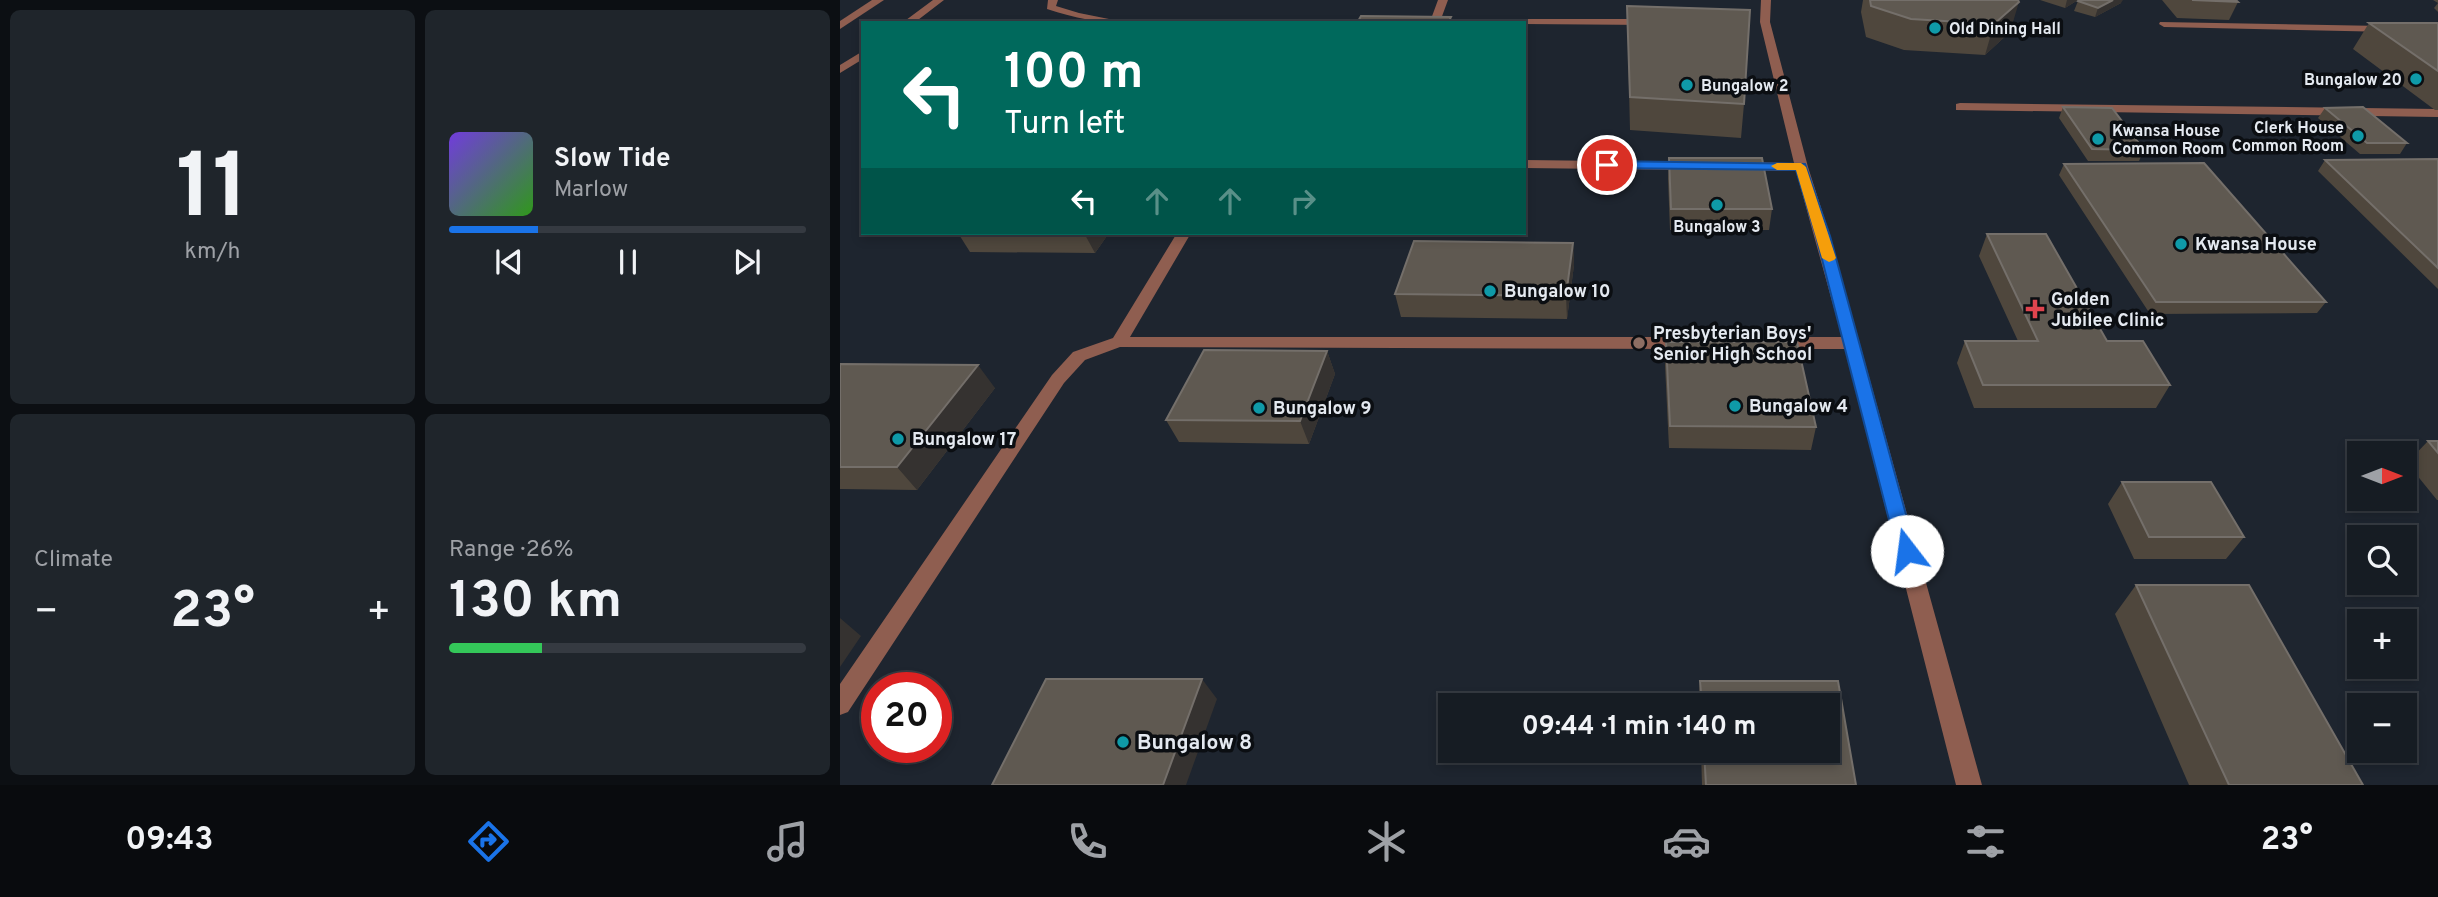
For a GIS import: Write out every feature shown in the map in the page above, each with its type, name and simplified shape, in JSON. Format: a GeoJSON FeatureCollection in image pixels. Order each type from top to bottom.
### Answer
{"type":"FeatureCollection","features":[{"type":"Feature","properties":{"kind":"street"},"geometry":{"type":"LineString","coordinates":[[840,26],[879,0]]}},
{"type":"Feature","properties":{"kind":"street"},"geometry":{"type":"LineString","coordinates":[[910,21],[939,0]]}},
{"type":"Feature","properties":{"kind":"street"},"geometry":{"type":"LineString","coordinates":[[1053,0],[1050,7],[1077,16],[1111,21]]}},
{"type":"Feature","properties":{"kind":"street"},"geometry":{"type":"LineString","coordinates":[[1435,21],[1443,0]]}},
{"type":"Feature","properties":{"kind":"street"},"geometry":{"type":"LineString","coordinates":[[1766,0],[1758,22],[1823,236],[1969,785]]}},
{"type":"Feature","properties":{"kind":"street"},"geometry":{"type":"LineString","coordinates":[[1526,22],[1668,22]]}},
{"type":"Feature","properties":{"kind":"street"},"geometry":{"type":"LineString","coordinates":[[2164,24],[2438,30]]}},
{"type":"Feature","properties":{"kind":"street"},"geometry":{"type":"LineString","coordinates":[[840,70],[861,55]]}},
{"type":"Feature","properties":{"kind":"street"},"geometry":{"type":"LineString","coordinates":[[1960,107],[2438,113]]}},
{"type":"Feature","properties":{"kind":"street"},"geometry":{"type":"LineString","coordinates":[[1526,164],[1704,166]]}},
{"type":"Feature","properties":{"kind":"street"},"geometry":{"type":"LineString","coordinates":[[1731,166],[1801,167]]}},
{"type":"Feature","properties":{"kind":"street"},"geometry":{"type":"LineString","coordinates":[[1119,342],[1183,235]]}},
{"type":"Feature","properties":{"kind":"street"},"geometry":{"type":"LineString","coordinates":[[840,704],[1058,379],[1079,356],[1119,342],[1698,343]]}},
{"type":"Feature","properties":{"kind":"street"},"geometry":{"type":"LineString","coordinates":[[1754,343],[1852,343]]}},
{"type":"Feature","properties":{"kind":"building"},"geometry":{"type":"Polygon","coordinates":[[[1870,0],[2019,2],[1994,24],[1911,19],[1871,6],[1870,0]]]}},
{"type":"Feature","properties":{"kind":"building"},"geometry":{"type":"Polygon","coordinates":[[[2079,0],[2113,0],[2098,8],[2079,0]]]}},
{"type":"Feature","properties":{"kind":"building"},"geometry":{"type":"Polygon","coordinates":[[[2192,0],[2236,0],[2238,2],[2192,0]]]}},
{"type":"Feature","properties":{"kind":"building","name":"Bungalow 2"},"geometry":{"type":"Polygon","coordinates":[[[1627,6],[1750,10],[1744,104],[1630,97],[1627,6]]]}},
{"type":"Feature","properties":{"kind":"building"},"geometry":{"type":"Polygon","coordinates":[[[1361,16],[1451,17],[1449,21],[1358,21],[1361,16]]]}},
{"type":"Feature","properties":{"kind":"building"},"geometry":{"type":"Polygon","coordinates":[[[2369,23],[2438,23],[2438,71],[2369,23]]]}},
{"type":"Feature","properties":{"kind":"building"},"geometry":{"type":"Polygon","coordinates":[[[2063,107],[2112,108],[2144,150],[2092,149],[2063,107]]]}},
{"type":"Feature","properties":{"kind":"building"},"geometry":{"type":"Polygon","coordinates":[[[2363,107],[2407,143],[2367,143],[2325,108],[2363,107]]]}},
{"type":"Feature","properties":{"kind":"building"},"geometry":{"type":"Polygon","coordinates":[[[1669,158],[1762,158],[1772,209],[1671,209],[1669,158]]]}},
{"type":"Feature","properties":{"kind":"building"},"geometry":{"type":"Polygon","coordinates":[[[2438,159],[2438,268],[2325,160],[2438,159]]]}},
{"type":"Feature","properties":{"kind":"building","name":"Kwansa House"},"geometry":{"type":"Polygon","coordinates":[[[2204,163],[2326,302],[2156,302],[2064,164],[2204,163]]]}},
{"type":"Feature","properties":{"kind":"building"},"geometry":{"type":"Polygon","coordinates":[[[1987,234],[2046,234],[2107,341],[2143,341],[2170,385],[1983,385],[1965,341],[2038,341],[1987,234]]]}},
{"type":"Feature","properties":{"kind":"building"},"geometry":{"type":"Polygon","coordinates":[[[1414,241],[1573,243],[1566,296],[1395,294],[1414,241]]]}},
{"type":"Feature","properties":{"kind":"building","name":"Bungalow 4"},"geometry":{"type":"Polygon","coordinates":[[[1666,342],[1797,342],[1816,427],[1670,426],[1666,342]]]}},
{"type":"Feature","properties":{"kind":"building"},"geometry":{"type":"Polygon","coordinates":[[[1204,350],[1327,351],[1300,421],[1166,420],[1204,350]]]}},
{"type":"Feature","properties":{"kind":"building"},"geometry":{"type":"Polygon","coordinates":[[[840,364],[978,365],[897,467],[840,467],[840,364]]]}},
{"type":"Feature","properties":{"kind":"building"},"geometry":{"type":"Polygon","coordinates":[[[2428,441],[2438,441],[2438,453],[2428,441]]]}},
{"type":"Feature","properties":{"kind":"building"},"geometry":{"type":"Polygon","coordinates":[[[2122,482],[2211,482],[2244,537],[2149,537],[2122,482]]]}},
{"type":"Feature","properties":{"kind":"building"},"geometry":{"type":"Polygon","coordinates":[[[2136,585],[2249,585],[2347,757],[2347,763],[2350,763],[2363,785],[2229,785],[2136,585]]]}},
{"type":"Feature","properties":{"kind":"building","name":"Bungalow 8"},"geometry":{"type":"Polygon","coordinates":[[[1046,679],[1202,679],[1163,785],[992,785],[1046,679]]]}},
{"type":"Feature","properties":{"kind":"building"},"geometry":{"type":"Polygon","coordinates":[[[1700,681],[1838,681],[1856,785],[1706,785],[1705,763],[1840,763],[1840,693],[1701,693],[1700,681]]]}},
{"type":"Feature","properties":{"kind":"slow traffic"},"geometry":{"type":"LineString","coordinates":[[1777,166],[1801,167],[1829,258]]}},
{"type":"Feature","properties":{"kind":"place","name":"Old Dining Hall"},"geometry":{"type":"Point","coordinates":[1935,28]}},
{"type":"Feature","properties":{"kind":"place","name":"Bungalow 20"},"geometry":{"type":"Point","coordinates":[2416,79]}},
{"type":"Feature","properties":{"kind":"place","name":"Bungalow 2"},"geometry":{"type":"Point","coordinates":[1687,85]}},
{"type":"Feature","properties":{"kind":"place","name":"Clerk House Common Room"},"geometry":{"type":"Point","coordinates":[2358,136]}},
{"type":"Feature","properties":{"kind":"place","name":"Kwansa House Common Room"},"geometry":{"type":"Point","coordinates":[2098,139]}},
{"type":"Feature","properties":{"kind":"place","name":"Bungalow 3"},"geometry":{"type":"Point","coordinates":[1717,205]}},
{"type":"Feature","properties":{"kind":"place","name":"Kwansa House"},"geometry":{"type":"Point","coordinates":[2181,244]}},
{"type":"Feature","properties":{"kind":"place","name":"Bungalow 10"},"geometry":{"type":"Point","coordinates":[1490,291]}},
{"type":"Feature","properties":{"kind":"place","name":"Golden Jubilee Clinic"},"geometry":{"type":"Point","coordinates":[2035,309]}},
{"type":"Feature","properties":{"kind":"place","name":"Presbyterian Boys' Senior High School"},"geometry":{"type":"Point","coordinates":[1639,343]}},
{"type":"Feature","properties":{"kind":"place","name":"Bungalow 4"},"geometry":{"type":"Point","coordinates":[1735,406]}},
{"type":"Feature","properties":{"kind":"place","name":"Bungalow 9"},"geometry":{"type":"Point","coordinates":[1259,408]}},
{"type":"Feature","properties":{"kind":"place","name":"Bungalow 17"},"geometry":{"type":"Point","coordinates":[898,439]}},
{"type":"Feature","properties":{"kind":"place","name":"Bungalow 8"},"geometry":{"type":"Point","coordinates":[1123,742]}},
{"type":"Feature","properties":{"kind":"route"},"geometry":{"type":"LineString","coordinates":[[1607,165],[1801,167],[1823,236],[1907,551]]}}]}
